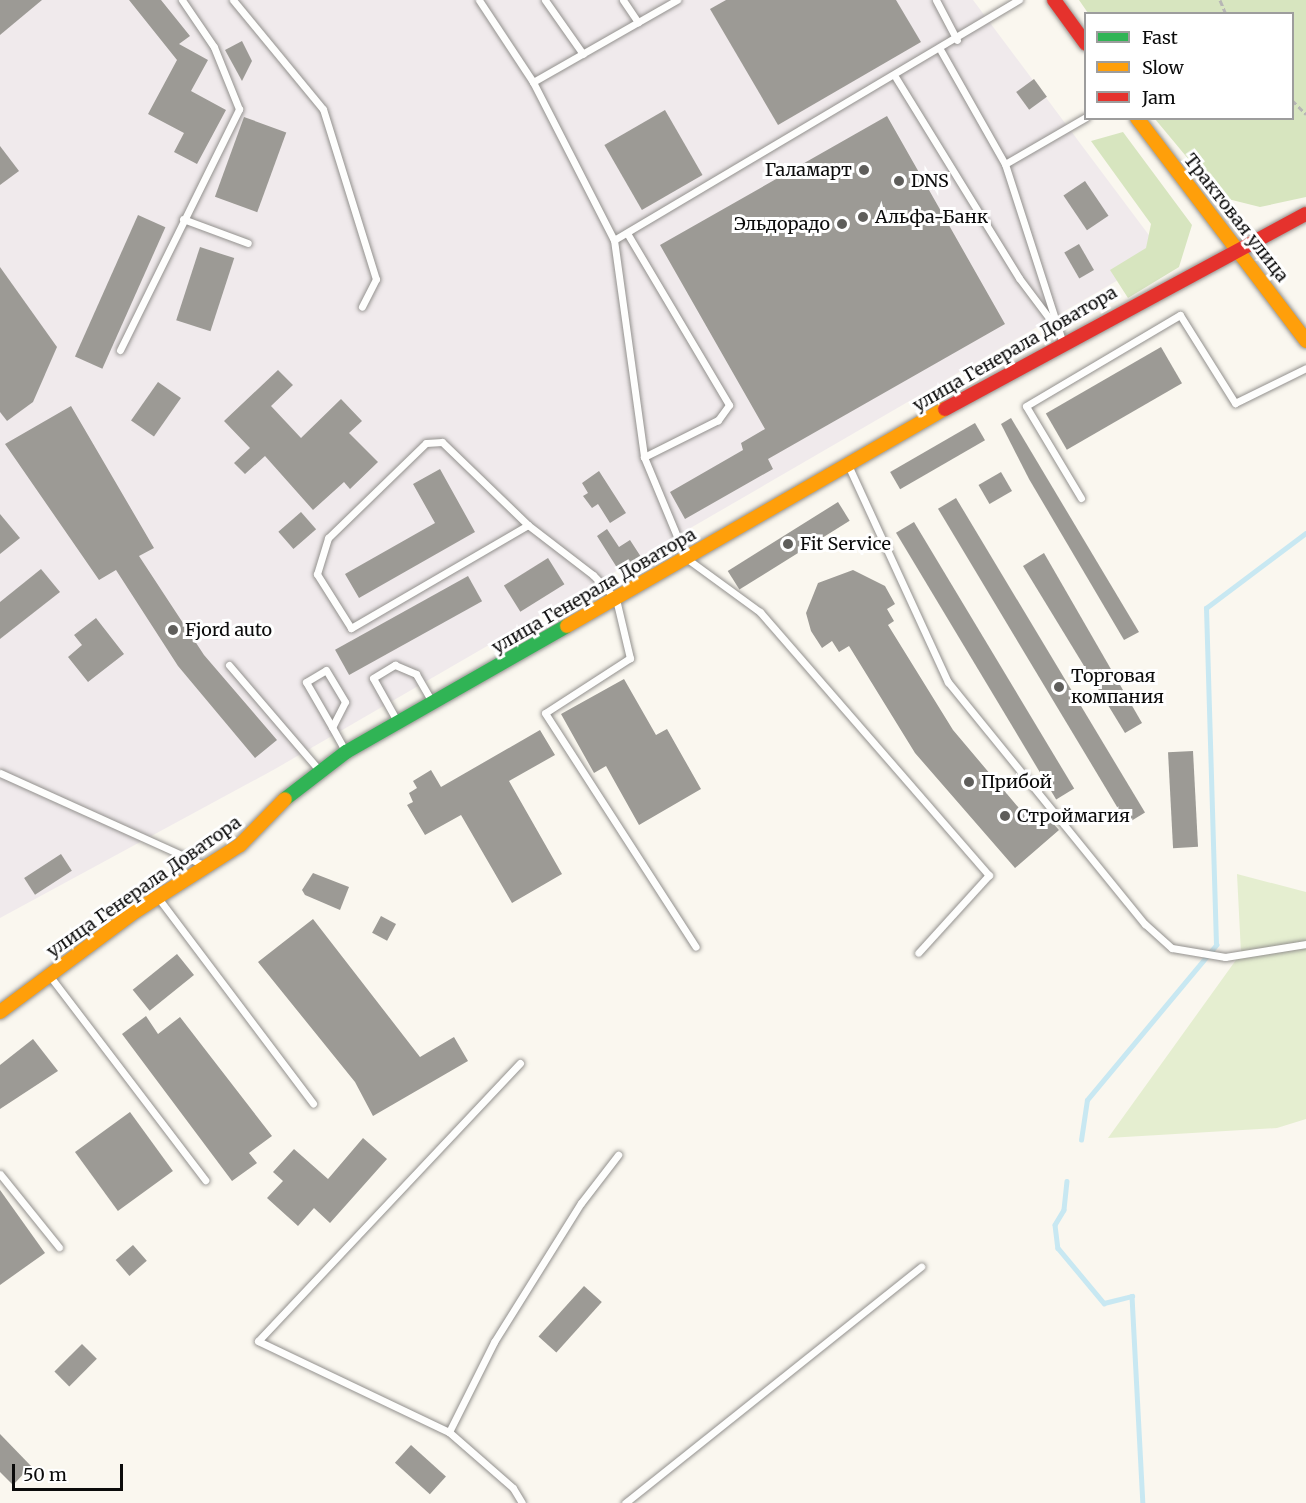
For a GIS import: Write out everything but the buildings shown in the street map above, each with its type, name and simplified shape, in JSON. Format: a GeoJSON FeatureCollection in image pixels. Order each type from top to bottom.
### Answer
{"type":"FeatureCollection","features":[{"type":"Feature","properties":{"kind":"street"},"geometry":{"type":"LineString","coordinates":[[1054,0],[1084,41]]}},
{"type":"Feature","properties":{"kind":"street","name":"Трактовая улица"},"geometry":{"type":"LineString","coordinates":[[1139,120],[1306,341]]}},
{"type":"Feature","properties":{"kind":"street","name":"улица Генерала Доватора"},"geometry":{"type":"LineString","coordinates":[[0,1012],[157,897],[240,845],[319,770],[346,752],[1064,343],[1306,214]]}},
{"type":"Feature","properties":{"kind":"lane"},"geometry":{"type":"LineString","coordinates":[[120,350],[239,109],[214,47],[182,0]]}},
{"type":"Feature","properties":{"kind":"lane"},"geometry":{"type":"LineString","coordinates":[[233,0],[323,109],[376,279],[362,307]]}},
{"type":"Feature","properties":{"kind":"lane"},"geometry":{"type":"LineString","coordinates":[[479,0],[533,82],[614,240],[644,457],[686,558],[760,612],[989,875],[918,953]]}},
{"type":"Feature","properties":{"kind":"lane"},"geometry":{"type":"LineString","coordinates":[[545,0],[583,54]]}},
{"type":"Feature","properties":{"kind":"lane"},"geometry":{"type":"LineString","coordinates":[[623,0],[638,22]]}},
{"type":"Feature","properties":{"kind":"lane"},"geometry":{"type":"LineString","coordinates":[[533,82],[677,0]]}},
{"type":"Feature","properties":{"kind":"lane"},"geometry":{"type":"LineString","coordinates":[[936,0],[957,40]]}},
{"type":"Feature","properties":{"kind":"lane"},"geometry":{"type":"LineString","coordinates":[[614,240],[896,78],[1019,0]]}},
{"type":"Feature","properties":{"kind":"lane"},"geometry":{"type":"LineString","coordinates":[[941,51],[1005,164],[1053,324]]}},
{"type":"Feature","properties":{"kind":"lane"},"geometry":{"type":"LineString","coordinates":[[896,78],[1019,278],[1064,343]]}},
{"type":"Feature","properties":{"kind":"lane"},"geometry":{"type":"LineString","coordinates":[[1005,164],[1084,118]]}},
{"type":"Feature","properties":{"kind":"lane"},"geometry":{"type":"LineString","coordinates":[[183,219],[248,243]]}},
{"type":"Feature","properties":{"kind":"lane"},"geometry":{"type":"LineString","coordinates":[[627,233],[729,405],[718,420],[644,457]]}},
{"type":"Feature","properties":{"kind":"lane"},"geometry":{"type":"LineString","coordinates":[[1081,498],[1026,406],[1180,315],[1235,403],[1306,368]]}},
{"type":"Feature","properties":{"kind":"lane"},"geometry":{"type":"LineString","coordinates":[[528,525],[351,628],[317,574],[328,538],[426,443],[442,442],[528,525],[616,599],[630,658],[545,714],[696,947]]}},
{"type":"Feature","properties":{"kind":"lane"},"geometry":{"type":"LineString","coordinates":[[848,465],[948,682],[1146,924],[1172,948],[1225,957],[1306,944]]}},
{"type":"Feature","properties":{"kind":"lane"},"geometry":{"type":"LineString","coordinates":[[229,665],[319,770]]}},
{"type":"Feature","properties":{"kind":"lane"},"geometry":{"type":"LineString","coordinates":[[398,723],[372,678],[395,665],[416,674],[433,704]]}},
{"type":"Feature","properties":{"kind":"lane"},"geometry":{"type":"LineString","coordinates":[[332,727],[345,702],[326,670],[306,682],[346,752]]}},
{"type":"Feature","properties":{"kind":"lane"},"geometry":{"type":"LineString","coordinates":[[0,773],[206,866]]}},
{"type":"Feature","properties":{"kind":"lane"},"geometry":{"type":"LineString","coordinates":[[157,897],[313,1103]]}},
{"type":"Feature","properties":{"kind":"lane"},"geometry":{"type":"LineString","coordinates":[[49,975],[205,1180]]}},
{"type":"Feature","properties":{"kind":"lane"},"geometry":{"type":"LineString","coordinates":[[520,1063],[258,1341],[449,1432],[513,1488],[522,1503]]}},
{"type":"Feature","properties":{"kind":"lane"},"geometry":{"type":"LineString","coordinates":[[449,1432],[494,1342],[581,1203],[618,1155]]}},
{"type":"Feature","properties":{"kind":"lane"},"geometry":{"type":"LineString","coordinates":[[0,1174],[58,1247]]}},
{"type":"Feature","properties":{"kind":"lane"},"geometry":{"type":"LineString","coordinates":[[625,1503],[921,1267]]}},
{"type":"Feature","properties":{"kind":"path"},"geometry":{"type":"LineString","coordinates":[[1294,101],[1306,114]]}},
{"type":"Feature","properties":{"kind":"shaded area"},"geometry":{"type":"Polygon","coordinates":[[[0,0],[973,0],[1163,254],[275,769],[0,918],[0,0]]]}},
{"type":"Feature","properties":{"kind":"green space"},"geometry":{"type":"Polygon","coordinates":[[[1079,0],[1306,0],[1306,197],[1260,207],[1220,197],[1156,120],[1294,120],[1294,12],[1087,12],[1079,0]]]}},
{"type":"Feature","properties":{"kind":"green space"},"geometry":{"type":"Polygon","coordinates":[[[1123,132],[1192,225],[1179,267],[1128,298],[1110,270],[1146,248],[1151,224],[1091,141],[1123,132]]]}},
{"type":"Feature","properties":{"kind":"green space"},"geometry":{"type":"Polygon","coordinates":[[[1237,874],[1306,892],[1306,1119],[1277,1128],[1108,1138],[1241,953],[1237,874]]]}},
{"type":"Feature","properties":{"kind":"waterway"},"geometry":{"type":"LineString","coordinates":[[1081,1140],[1087,1100],[1216,945],[1206,608],[1306,533]]}},
{"type":"Feature","properties":{"kind":"waterway"},"geometry":{"type":"LineString","coordinates":[[1067,1181],[1064,1210],[1055,1225],[1058,1248],[1104,1303],[1132,1296],[1143,1503]]}},
{"type":"Feature","properties":{"kind":"traffic: fast"},"geometry":{"type":"LineString","coordinates":[[285,799],[346,752],[567,626]]}},
{"type":"Feature","properties":{"kind":"traffic: slow"},"geometry":{"type":"LineString","coordinates":[[1139,120],[1306,341]]}},
{"type":"Feature","properties":{"kind":"traffic: slow"},"geometry":{"type":"LineString","coordinates":[[567,626],[945,409]]}},
{"type":"Feature","properties":{"kind":"traffic: slow"},"geometry":{"type":"LineString","coordinates":[[0,1012],[136,911],[240,845],[285,799]]}},
{"type":"Feature","properties":{"kind":"traffic: jam"},"geometry":{"type":"LineString","coordinates":[[1054,0],[1084,41]]}},
{"type":"Feature","properties":{"kind":"traffic: jam"},"geometry":{"type":"LineString","coordinates":[[945,409],[1306,214]]}},
{"type":"Feature","properties":{"kind":"place","name":"Галамарт"},"geometry":{"type":"Point","coordinates":[864,170]}},
{"type":"Feature","properties":{"kind":"place","name":"DNS"},"geometry":{"type":"Point","coordinates":[899,181]}},
{"type":"Feature","properties":{"kind":"place","name":"Альфа-Банк"},"geometry":{"type":"Point","coordinates":[863,217]}},
{"type":"Feature","properties":{"kind":"place","name":"Эльдорадо"},"geometry":{"type":"Point","coordinates":[842,224]}},
{"type":"Feature","properties":{"kind":"place","name":"Fit Service"},"geometry":{"type":"Point","coordinates":[788,544]}},
{"type":"Feature","properties":{"kind":"place","name":"Fjord auto"},"geometry":{"type":"Point","coordinates":[173,630]}},
{"type":"Feature","properties":{"kind":"place","name":"Торговая компания"},"geometry":{"type":"Point","coordinates":[1059,687]}},
{"type":"Feature","properties":{"kind":"place","name":"Прибой"},"geometry":{"type":"Point","coordinates":[969,782]}},
{"type":"Feature","properties":{"kind":"place","name":"Строймагия"},"geometry":{"type":"Point","coordinates":[1005,816]}}]}
